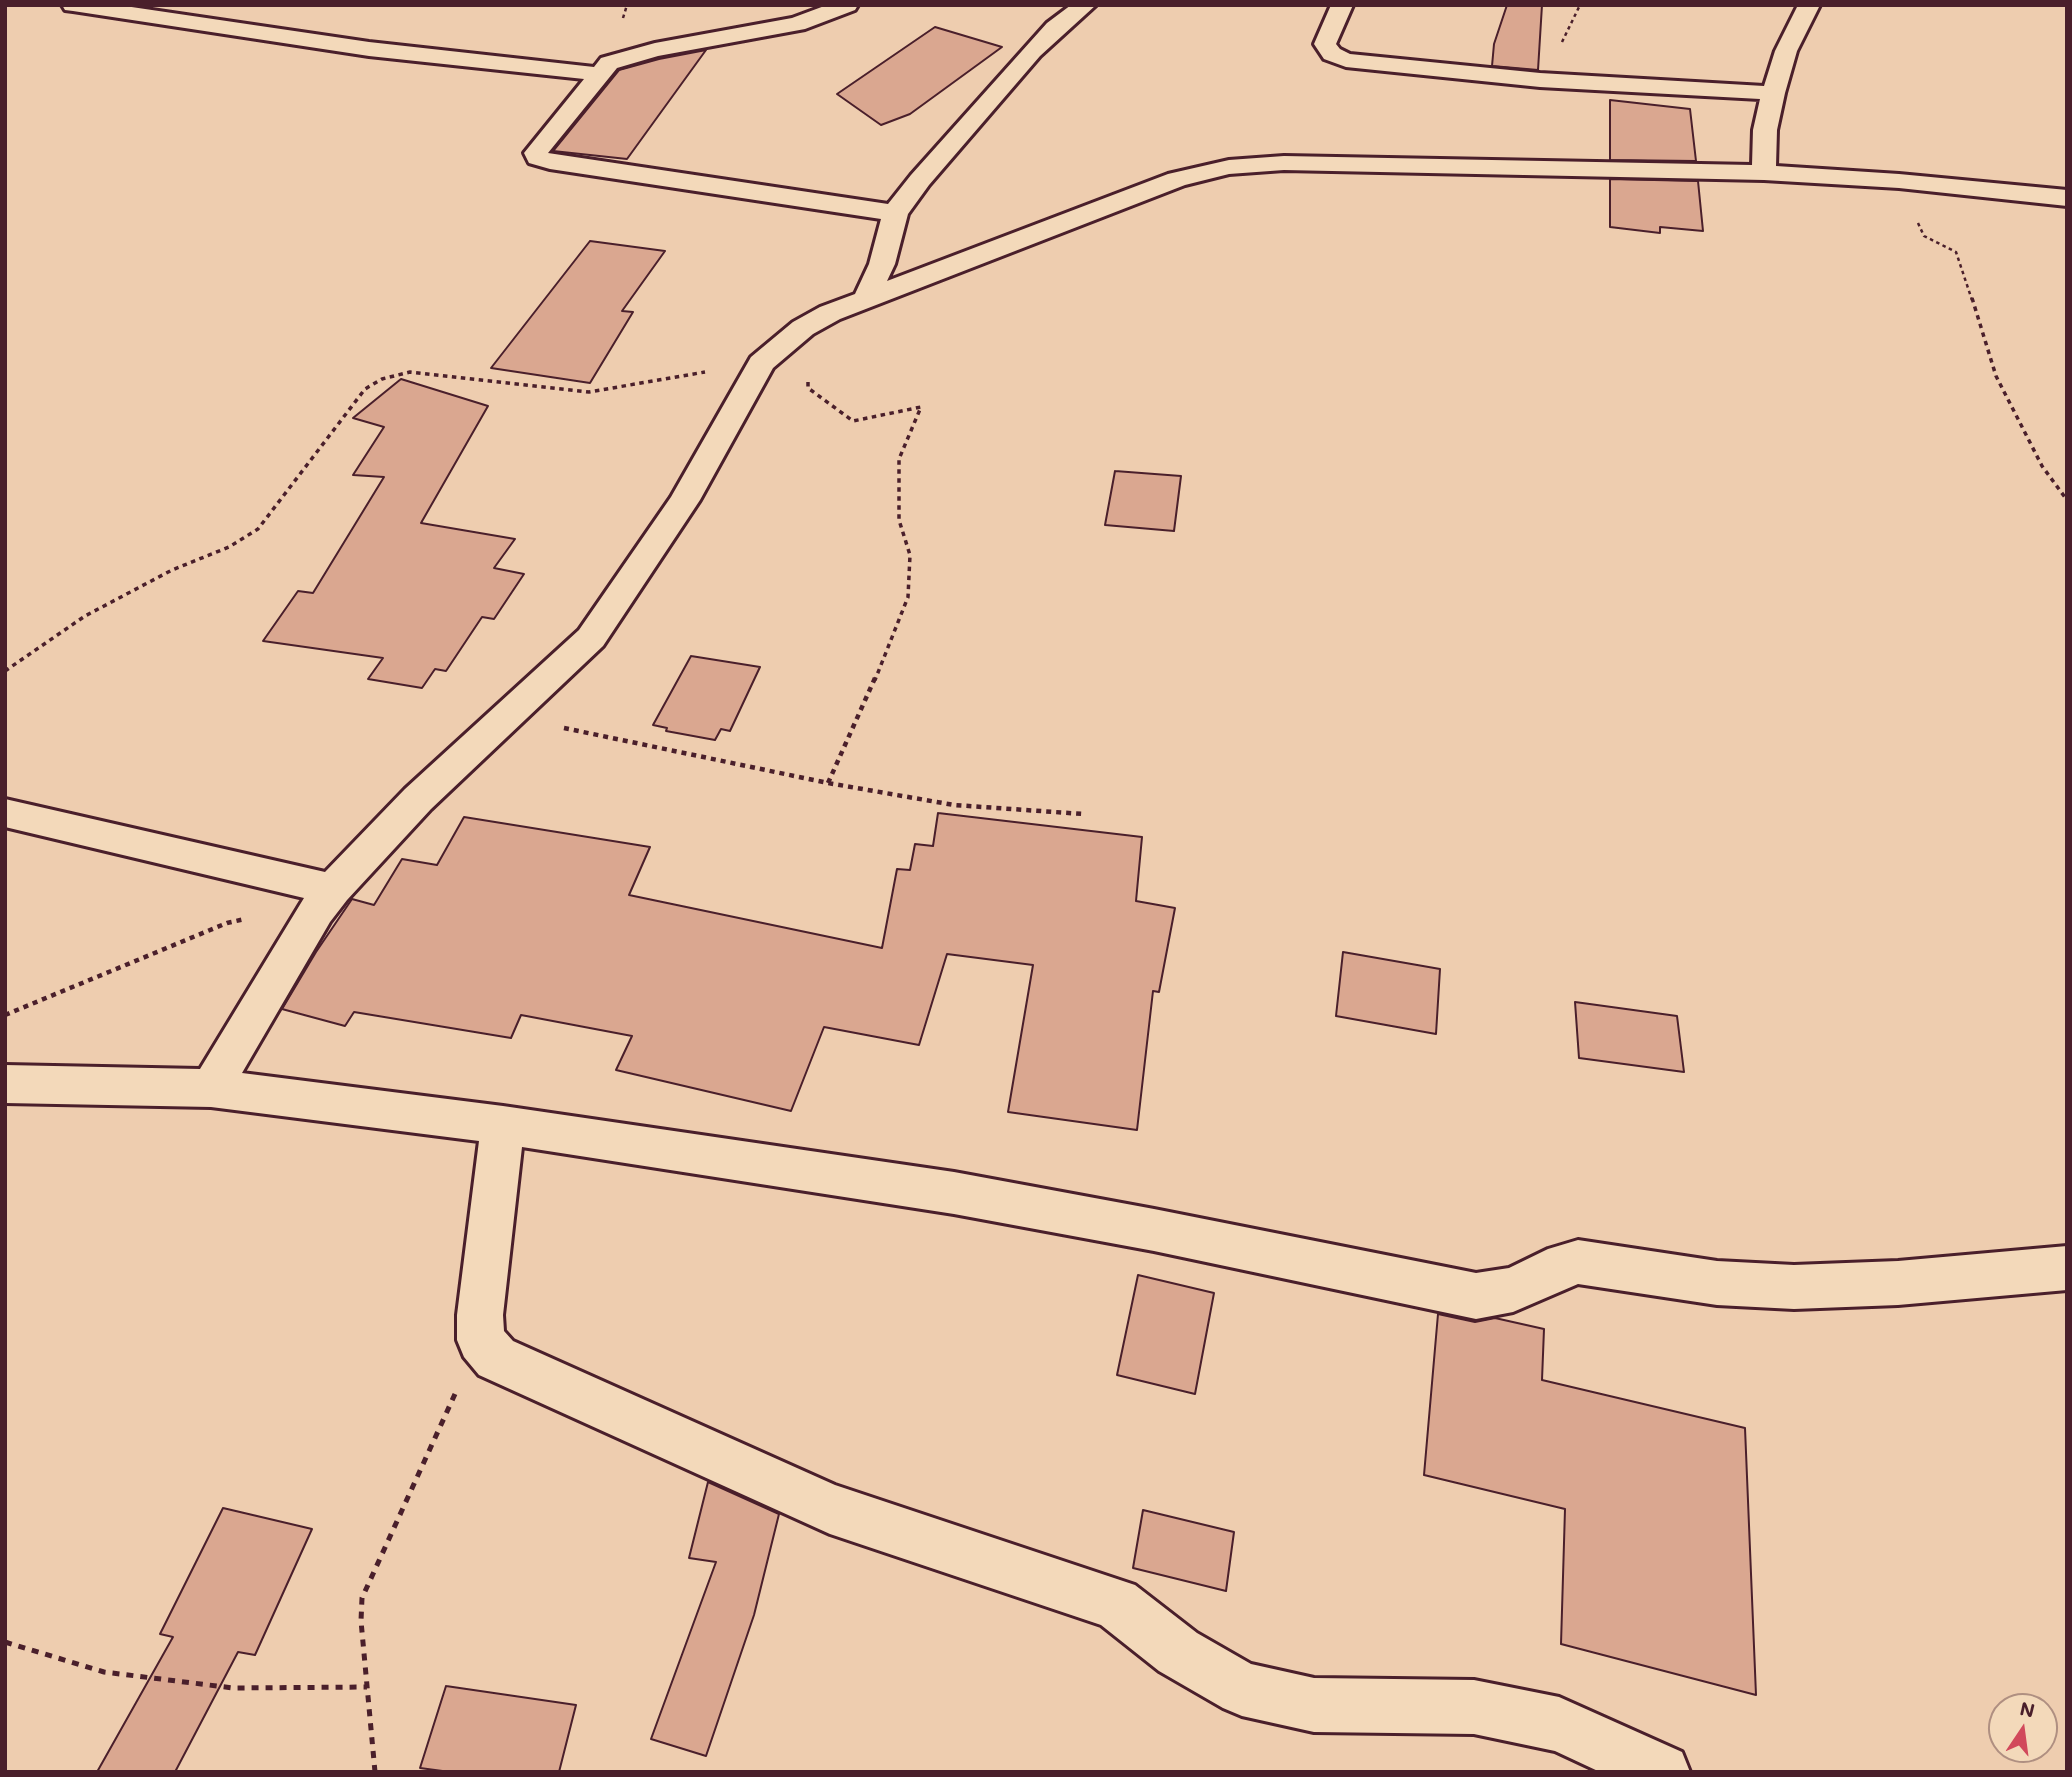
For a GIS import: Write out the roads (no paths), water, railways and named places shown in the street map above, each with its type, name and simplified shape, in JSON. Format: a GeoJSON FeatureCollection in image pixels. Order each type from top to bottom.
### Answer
{"type":"FeatureCollection","features":[{"type":"Feature","properties":{"kind":"street"},"geometry":{"type":"LineString","coordinates":[[73,5],[381,50],[599,74]]}},
{"type":"Feature","properties":{"kind":"street"},"geometry":{"type":"LineString","coordinates":[[847,5],[797,23],[609,63],[536,153],[538,158],[550,162],[895,213]]}},
{"type":"Feature","properties":{"kind":"street"},"geometry":{"type":"LineString","coordinates":[[866,299],[882,264],[895,213],[920,180],[1032,51],[1055,28],[1085,5]]}},
{"type":"Feature","properties":{"kind":"street"},"geometry":{"type":"LineString","coordinates":[[1342,5],[1325,44],[1332,54],[1346,60],[1540,80],[1773,93]]}},
{"type":"Feature","properties":{"kind":"street"},"geometry":{"type":"LineString","coordinates":[[1764,173],[1765,130],[1773,93],[1786,51],[1809,5]]}},
{"type":"Feature","properties":{"kind":"street"},"geometry":{"type":"LineString","coordinates":[[211,1088],[325,900],[418,799],[591,638],[685,500],[761,363],[803,328],[866,299],[1177,179],[1229,167],[1284,163],[1764,173],[1899,181],[2067,198]]}},
{"type":"Feature","properties":{"kind":"street"},"geometry":{"type":"LineString","coordinates":[[5,813],[325,900]]}},
{"type":"Feature","properties":{"kind":"street"},"geometry":{"type":"LineString","coordinates":[[5,1084],[211,1088],[503,1125],[954,1193],[1154,1230],[1476,1296],[1513,1290],[1564,1265],[1578,1262],[1717,1283],[1794,1287],[1898,1283],[2067,1268]]}},
{"type":"Feature","properties":{"kind":"street"},"geometry":{"type":"LineString","coordinates":[[503,1125],[488,1231],[480,1315],[481,1340],[496,1358],[830,1509],[1116,1604],[1178,1652],[1242,1689],[1314,1705],[1474,1707],[1559,1724],[1662,1772]]}}]}
